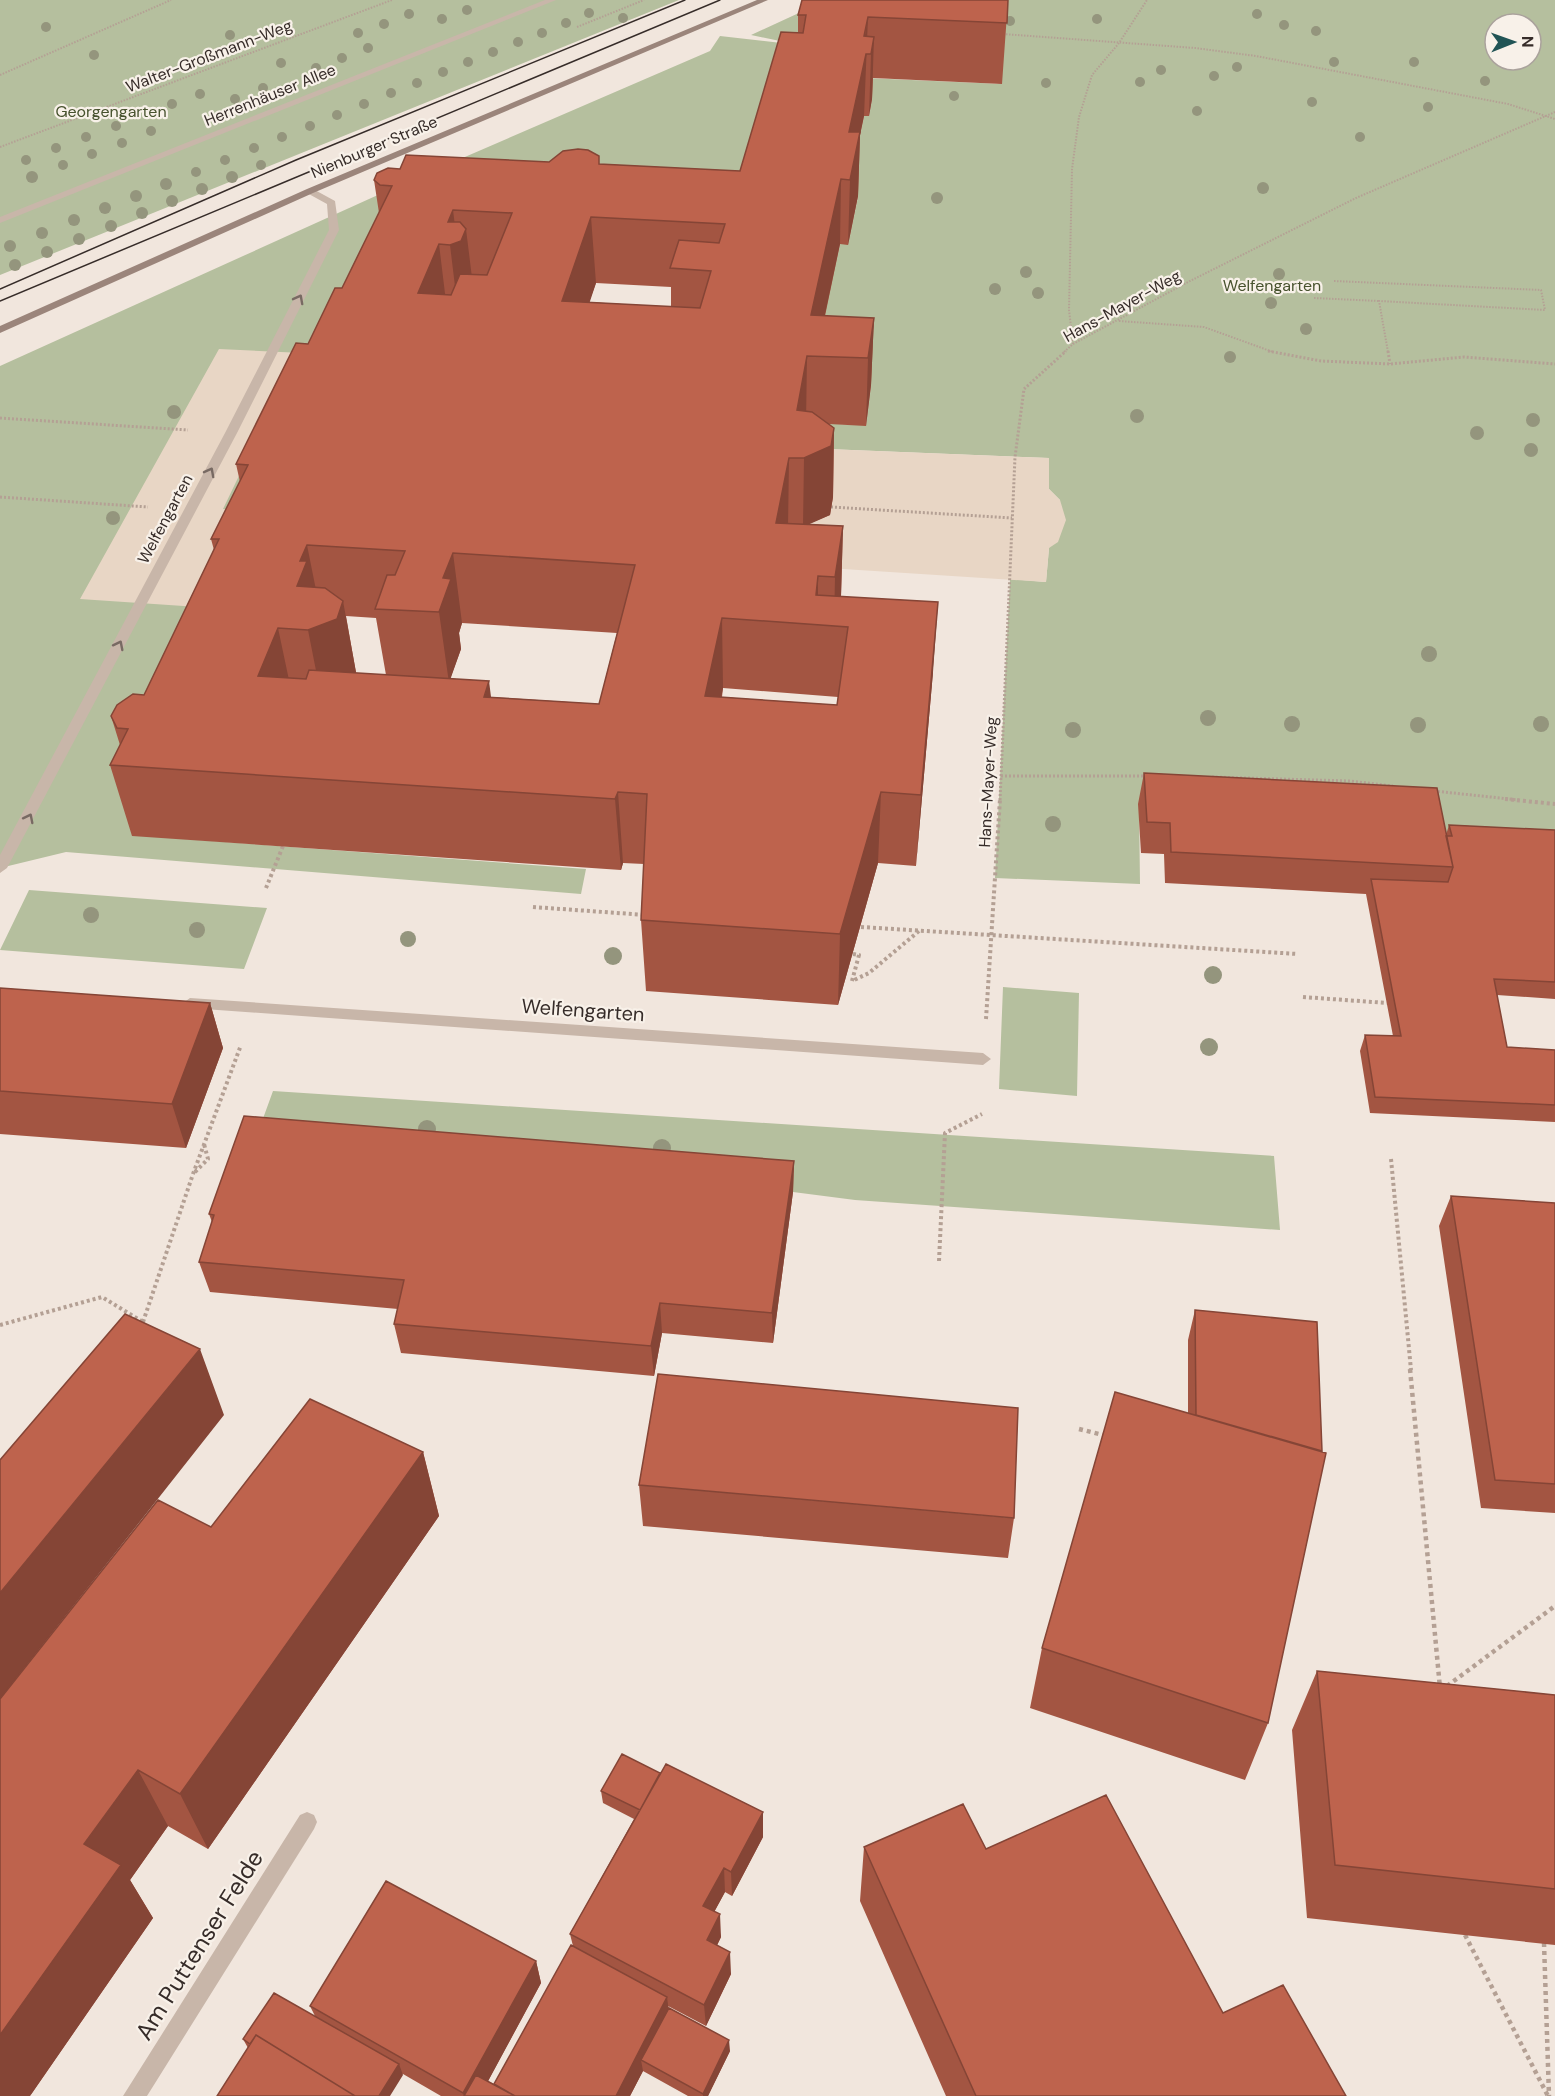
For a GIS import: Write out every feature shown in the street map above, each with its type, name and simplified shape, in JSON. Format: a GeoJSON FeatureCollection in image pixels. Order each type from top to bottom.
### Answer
{"type":"FeatureCollection","features":[{"type":"Feature","properties":{"kind":"street","name":"Herrenhäuser Allee"},"geometry":{"type":"LineString","coordinates":[[0,220],[552,0]]}},
{"type":"Feature","properties":{"kind":"street","name":"Nienburger Straße"},"geometry":{"type":"LineString","coordinates":[[0,330],[310,191],[764,0]]}},
{"type":"Feature","properties":{"kind":"street","name":"Welfengarten"},"geometry":{"type":"LineString","coordinates":[[0,868],[231,433],[334,230],[332,203],[310,191]]}},
{"type":"Feature","properties":{"kind":"street","name":"Welfengarten"},"geometry":{"type":"LineString","coordinates":[[174,1002],[983,1059]]}},
{"type":"Feature","properties":{"kind":"street","name":"Am Puttenser Felde"},"geometry":{"type":"LineString","coordinates":[[134,2096],[307,1822]]}},
{"type":"Feature","properties":{"kind":"path"},"geometry":{"type":"LineString","coordinates":[[0,75],[171,0]]}},
{"type":"Feature","properties":{"kind":"path","name":"Walter-Großmann-Weg"},"geometry":{"type":"LineString","coordinates":[[0,147],[392,0]]}},
{"type":"Feature","properties":{"kind":"path"},"geometry":{"type":"LineString","coordinates":[[1073,344],[1069,310],[1072,169],[1079,117],[1092,75],[1119,43],[1148,0]]}},
{"type":"Feature","properties":{"kind":"path"},"geometry":{"type":"LineString","coordinates":[[1002,34],[1256,56],[1508,104],[1555,119]]}},
{"type":"Feature","properties":{"kind":"path","name":"Hans-Mayer-Weg"},"geometry":{"type":"LineString","coordinates":[[992,935],[1002,776],[1015,457],[1024,389],[1073,344],[1281,234],[1555,112]]}},
{"type":"Feature","properties":{"kind":"path"},"geometry":{"type":"LineString","coordinates":[[1314,298],[1545,310],[1540,290],[1334,280]]}},
{"type":"Feature","properties":{"kind":"path"},"geometry":{"type":"LineString","coordinates":[[1379,301],[1390,364]]}},
{"type":"Feature","properties":{"kind":"path"},"geometry":{"type":"LineString","coordinates":[[1118,321],[1204,327],[1271,352],[1321,361],[1390,364],[1464,357],[1555,364]]}},
{"type":"Feature","properties":{"kind":"path"},"geometry":{"type":"LineString","coordinates":[[0,418],[231,433]]}},
{"type":"Feature","properties":{"kind":"path"},"geometry":{"type":"LineString","coordinates":[[0,497],[190,509]]}},
{"type":"Feature","properties":{"kind":"path"},"geometry":{"type":"LineString","coordinates":[[831,507],[1012,518]]}},
{"type":"Feature","properties":{"kind":"path"},"geometry":{"type":"LineString","coordinates":[[1002,776],[1149,776]]}},
{"type":"Feature","properties":{"kind":"path"},"geometry":{"type":"LineString","coordinates":[[1207,776],[1350,781],[1395,786]]}},
{"type":"Feature","properties":{"kind":"path"},"geometry":{"type":"LineString","coordinates":[[1430,790],[1555,804]]}},
{"type":"Feature","properties":{"kind":"path"},"geometry":{"type":"LineString","coordinates":[[266,888],[283,846]]}},
{"type":"Feature","properties":{"kind":"path"},"geometry":{"type":"LineString","coordinates":[[533,907],[650,915]]}},
{"type":"Feature","properties":{"kind":"path"},"geometry":{"type":"LineString","coordinates":[[861,927],[1298,954]]}},
{"type":"Feature","properties":{"kind":"path"},"geometry":{"type":"LineString","coordinates":[[853,954],[859,955],[852,981],[869,973],[920,930]]}},
{"type":"Feature","properties":{"kind":"path"},"geometry":{"type":"LineString","coordinates":[[983,1059],[992,935]]}},
{"type":"Feature","properties":{"kind":"path"},"geometry":{"type":"LineString","coordinates":[[1303,997],[1387,1003]]}},
{"type":"Feature","properties":{"kind":"path"},"geometry":{"type":"LineString","coordinates":[[140,1333],[193,1174],[255,1008]]}},
{"type":"Feature","properties":{"kind":"path"},"geometry":{"type":"LineString","coordinates":[[939,1261],[945,1134],[982,1114]]}},
{"type":"Feature","properties":{"kind":"path"},"geometry":{"type":"LineString","coordinates":[[193,1174],[208,1159],[204,1143]]}},
{"type":"Feature","properties":{"kind":"path"},"geometry":{"type":"LineString","coordinates":[[1391,1160],[1440,1692],[1555,1606]]}},
{"type":"Feature","properties":{"kind":"path"},"geometry":{"type":"LineString","coordinates":[[0,1325],[102,1297],[143,1322]]}},
{"type":"Feature","properties":{"kind":"path"},"geometry":{"type":"LineString","coordinates":[[1079,1429],[1111,1437]]}},
{"type":"Feature","properties":{"kind":"path"},"geometry":{"type":"LineString","coordinates":[[1466,1935],[1549,2096]]}},
{"type":"Feature","properties":{"kind":"path"},"geometry":{"type":"LineString","coordinates":[[1544,1944],[1549,2096]]}},
{"type":"Feature","properties":{"kind":"green space","name":"Georgengarten"},"geometry":{"type":"Polygon","coordinates":[[[0,0],[679,0],[0,275],[0,0]]]}},
{"type":"Feature","properties":{"kind":"green space","name":"Welfengarten"},"geometry":{"type":"Polygon","coordinates":[[[827,0],[1555,0],[1555,846],[1139,804],[1140,884],[995,878],[1010,579],[1046,582],[1049,548],[1060,500],[1049,489],[1049,458],[802,448],[806,423],[866,425],[871,385],[810,382],[840,244],[848,244],[858,197],[847,196],[864,116],[869,116],[872,99],[866,78],[1002,84],[805,47],[741,236],[604,229],[132,835],[586,869],[581,894],[66,852],[0,868],[0,366],[400,185],[710,51],[720,36],[799,45],[751,35],[827,0]]]}},
{"type":"Feature","properties":{"kind":"green space"},"geometry":{"type":"Polygon","coordinates":[[[29,890],[267,908],[244,969],[0,950],[29,890]]]}},
{"type":"Feature","properties":{"kind":"green space"},"geometry":{"type":"Polygon","coordinates":[[[1003,987],[1079,993],[1077,1096],[999,1089],[1003,987]]]}},
{"type":"Feature","properties":{"kind":"green space"},"geometry":{"type":"Polygon","coordinates":[[[273,1091],[1274,1156],[1280,1230],[855,1200],[793,1192],[253,1146],[273,1091]]]}},
{"type":"Feature","properties":{"kind":"shaded area"},"geometry":{"type":"Polygon","coordinates":[[[219,349],[346,355],[262,428],[223,509],[261,512],[228,609],[80,599],[219,349]]]}},
{"type":"Feature","properties":{"kind":"shaded area"},"geometry":{"type":"Polygon","coordinates":[[[802,448],[1049,458],[1049,489],[1060,500],[1066,520],[1058,542],[1049,548],[1046,582],[781,565],[802,448]]]}},
{"type":"Feature","properties":{"kind":"building"},"geometry":{"type":"Polygon","coordinates":[[[802,0],[1008,0],[1007,23],[868,17],[864,36],[874,37],[871,54],[866,54],[849,132],[860,132],[850,180],[841,179],[811,315],[874,318],[868,358],[807,356],[797,410],[812,412],[834,428],[831,446],[804,458],[789,458],[776,523],[843,526],[835,577],[818,576],[816,595],[938,602],[921,795],[881,792],[840,934],[641,920],[647,794],[618,792],[615,799],[110,765],[128,729],[117,728],[111,716],[117,705],[133,694],[144,695],[219,539],[211,539],[248,465],[236,464],[296,343],[308,344],[335,288],[342,288],[392,186],[380,185],[374,180],[377,173],[388,168],[400,169],[406,155],[549,162],[563,151],[578,149],[588,150],[599,156],[599,164],[740,171],[781,32],[803,33],[806,15],[798,15],[802,0]],[[453,210],[448,222],[460,222],[466,229],[461,241],[450,245],[439,244],[418,293],[451,295],[460,274],[487,275],[512,213],[453,210]],[[591,217],[562,301],[700,308],[711,271],[670,268],[679,240],[719,243],[725,224],[591,217]],[[307,545],[300,561],[307,561],[297,586],[325,588],[343,601],[337,619],[308,630],[278,628],[258,676],[306,679],[309,670],[489,681],[484,697],[599,704],[635,565],[453,553],[443,578],[451,579],[439,612],[375,609],[387,575],[395,575],[405,551],[307,545]],[[722,618],[705,696],[837,705],[848,627],[722,618]]]}},
{"type":"Feature","properties":{"kind":"building"},"geometry":{"type":"Polygon","coordinates":[[[1144,773],[1437,788],[1453,867],[1171,852],[1170,823],[1147,822],[1144,773]]]}},
{"type":"Feature","properties":{"kind":"building"},"geometry":{"type":"Polygon","coordinates":[[[1449,825],[1555,830],[1555,982],[1494,979],[1507,1047],[1555,1050],[1555,1105],[1375,1097],[1365,1035],[1401,1036],[1371,879],[1448,882],[1453,867],[1446,836],[1452,836],[1449,825]]]}},
{"type":"Feature","properties":{"kind":"building"},"geometry":{"type":"Polygon","coordinates":[[[0,988],[210,1003],[172,1104],[0,1091],[0,988]]]}},
{"type":"Feature","properties":{"kind":"building"},"geometry":{"type":"Polygon","coordinates":[[[244,1116],[794,1161],[772,1313],[660,1303],[651,1346],[394,1324],[404,1280],[199,1262],[214,1215],[209,1214],[244,1116]]]}},
{"type":"Feature","properties":{"kind":"building"},"geometry":{"type":"Polygon","coordinates":[[[1451,1196],[1555,1203],[1555,1484],[1495,1480],[1451,1196]]]}},
{"type":"Feature","properties":{"kind":"building"},"geometry":{"type":"Polygon","coordinates":[[[1195,1310],[1317,1322],[1322,1451],[1196,1415],[1195,1310]]]}},
{"type":"Feature","properties":{"kind":"building"},"geometry":{"type":"Polygon","coordinates":[[[125,1314],[200,1349],[0,1593],[0,1460],[125,1314]]]}},
{"type":"Feature","properties":{"kind":"building"},"geometry":{"type":"Polygon","coordinates":[[[658,1374],[1018,1408],[1014,1518],[639,1485],[658,1374]]]}},
{"type":"Feature","properties":{"kind":"building"},"geometry":{"type":"Polygon","coordinates":[[[1115,1392],[1326,1453],[1268,1723],[1042,1648],[1115,1392]]]}},
{"type":"Feature","properties":{"kind":"building"},"geometry":{"type":"Polygon","coordinates":[[[310,1399],[423,1452],[180,1794],[138,1770],[84,1844],[121,1865],[0,2035],[0,1699],[158,1500],[211,1527],[310,1399]]]}},
{"type":"Feature","properties":{"kind":"building"},"geometry":{"type":"Polygon","coordinates":[[[1317,1671],[1555,1695],[1555,1889],[1335,1865],[1317,1671]]]}},
{"type":"Feature","properties":{"kind":"building"},"geometry":{"type":"Polygon","coordinates":[[[622,1754],[660,1773],[640,1810],[601,1791],[622,1754]]]}},
{"type":"Feature","properties":{"kind":"building"},"geometry":{"type":"Polygon","coordinates":[[[666,1764],[763,1812],[731,1872],[724,1868],[703,1906],[720,1914],[707,1940],[730,1952],[704,2005],[570,1934],[666,1764]]]}},
{"type":"Feature","properties":{"kind":"building"},"geometry":{"type":"Polygon","coordinates":[[[1106,1795],[1223,2013],[1283,1985],[1346,2096],[976,2096],[864,1847],[963,1804],[986,1849],[1106,1795]]]}},
{"type":"Feature","properties":{"kind":"building"},"geometry":{"type":"Polygon","coordinates":[[[386,1881],[536,1961],[463,2093],[310,2006],[386,1881]]]}},
{"type":"Feature","properties":{"kind":"building"},"geometry":{"type":"Polygon","coordinates":[[[571,1945],[667,1997],[616,2096],[515,2096],[494,2084],[571,1945]]]}},
{"type":"Feature","properties":{"kind":"building"},"geometry":{"type":"Polygon","coordinates":[[[274,1993],[399,2064],[379,2096],[355,2096],[256,2035],[250,2044],[243,2039],[274,1993]]]}},
{"type":"Feature","properties":{"kind":"building"},"geometry":{"type":"Polygon","coordinates":[[[669,2008],[729,2040],[703,2094],[641,2060],[669,2008]]]}},
{"type":"Feature","properties":{"kind":"building"},"geometry":{"type":"Polygon","coordinates":[[[256,2035],[355,2096],[217,2096],[256,2035]]]}},
{"type":"Feature","properties":{"kind":"building"},"geometry":{"type":"Polygon","coordinates":[[[476,2075],[515,2096],[464,2096],[476,2075]]]}},
{"type":"Feature","properties":{"kind":"tram line"},"geometry":{"type":"LineString","coordinates":[[0,289],[296,160],[685,0]]}},
{"type":"Feature","properties":{"kind":"tram line"},"geometry":{"type":"LineString","coordinates":[[0,301],[720,0]]}}]}
